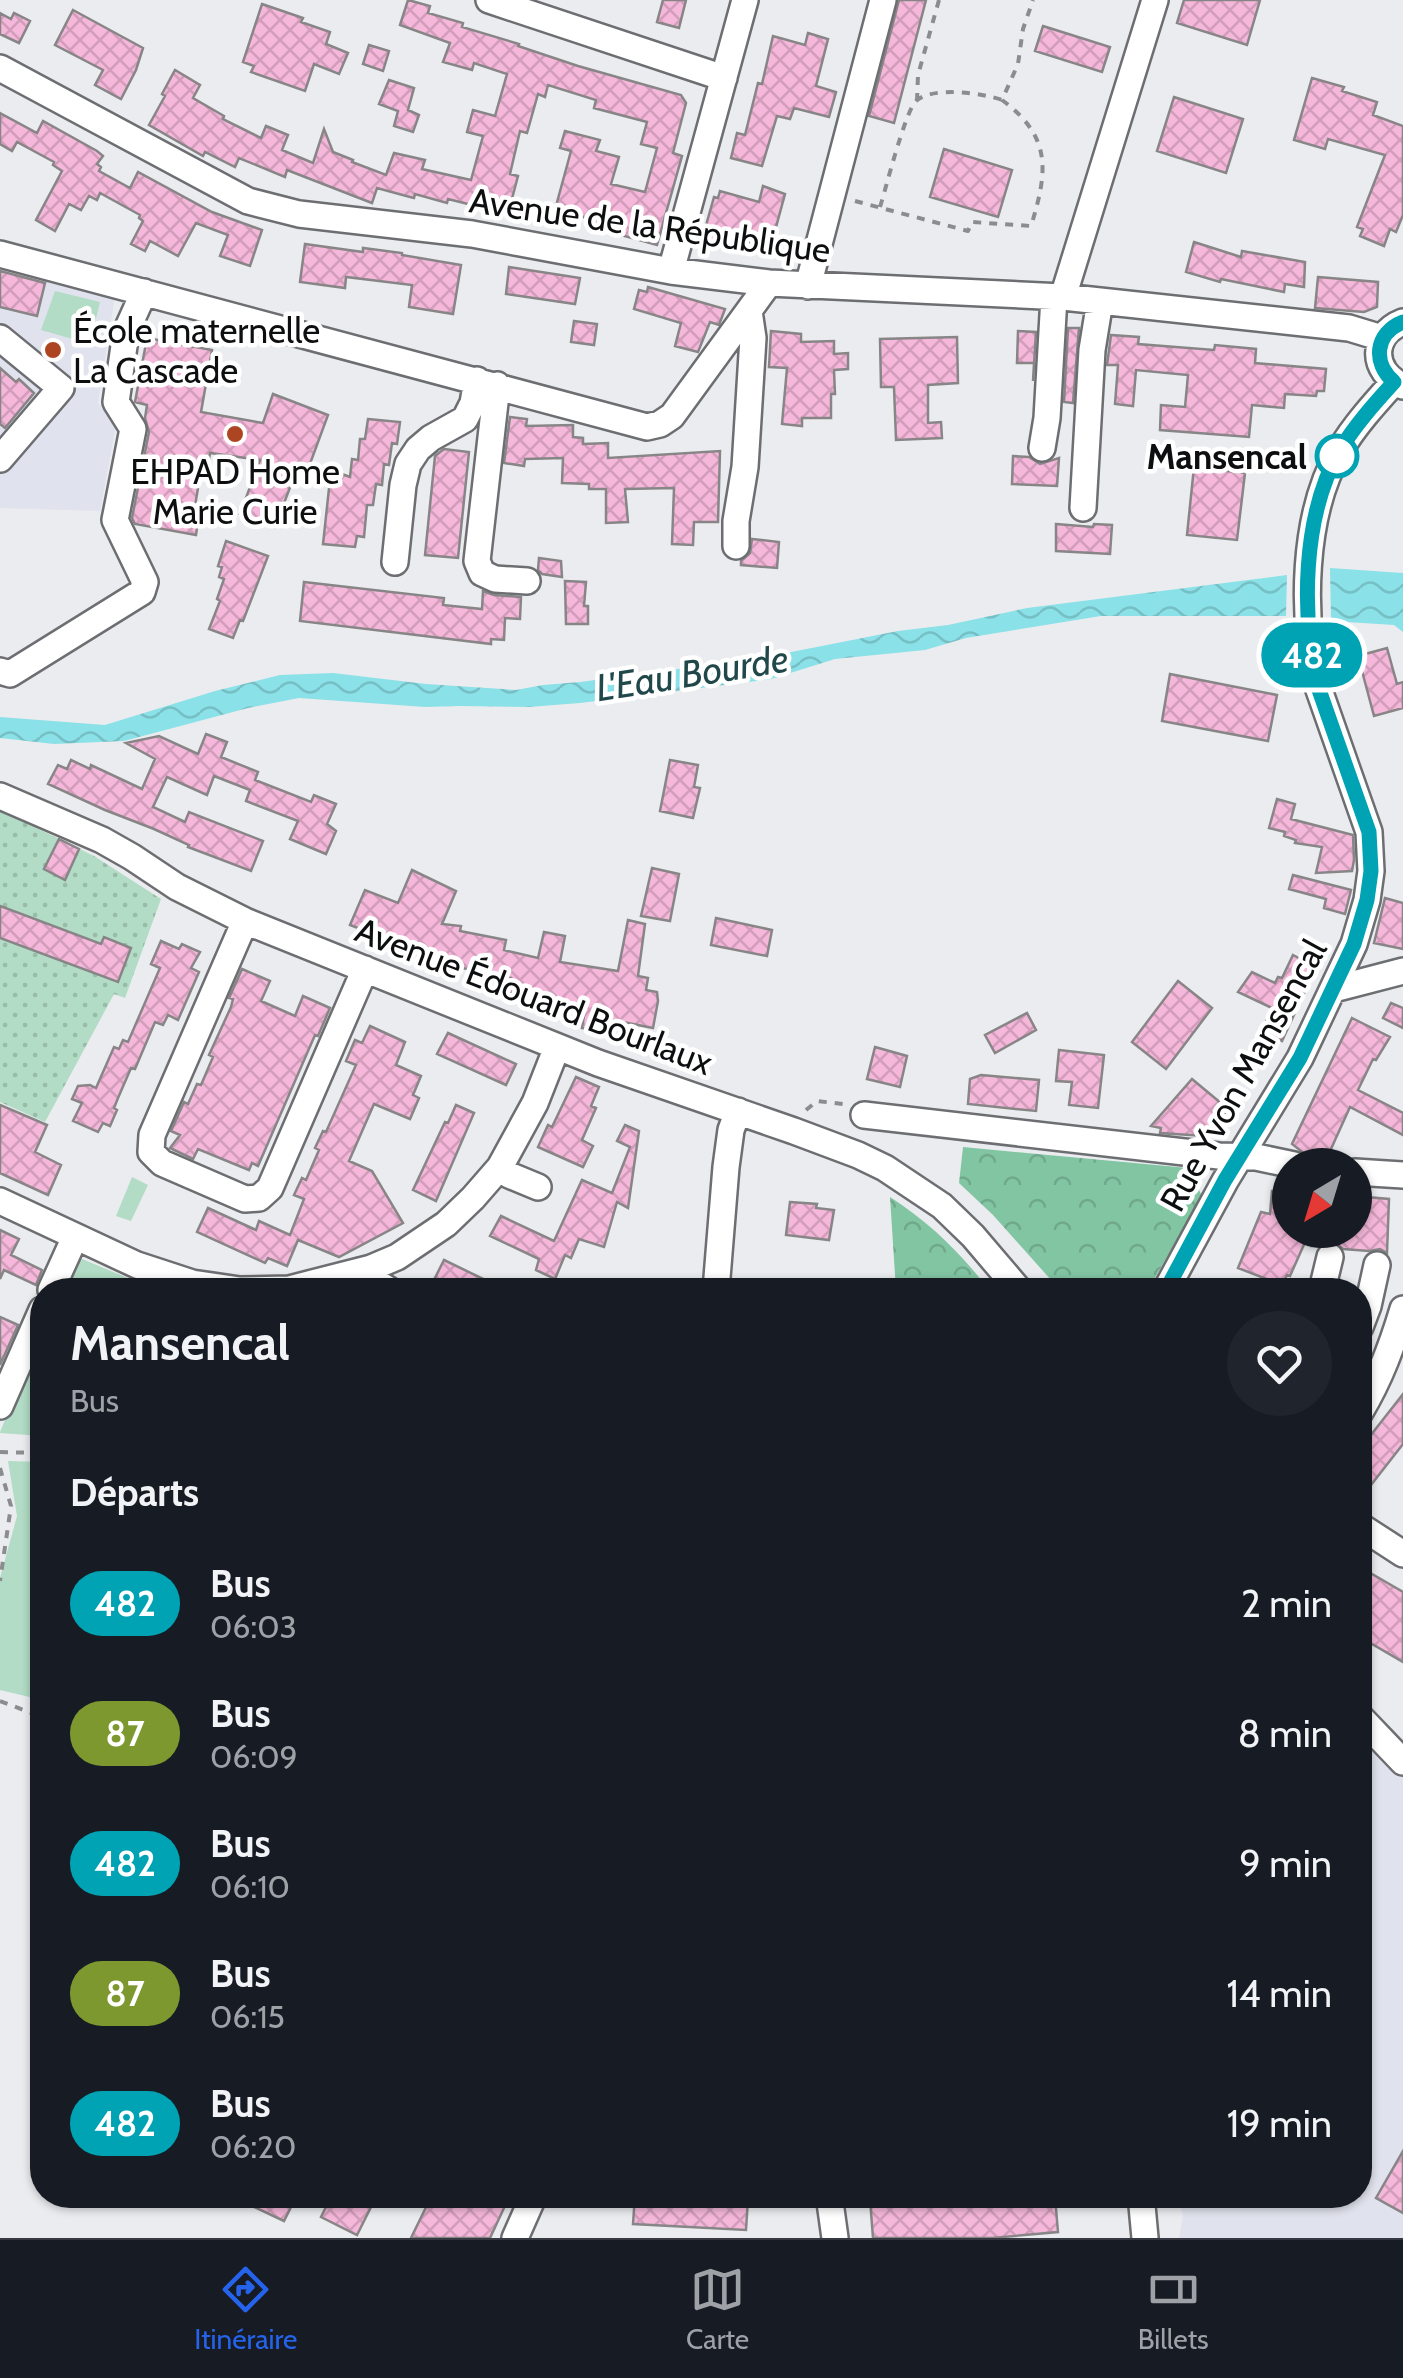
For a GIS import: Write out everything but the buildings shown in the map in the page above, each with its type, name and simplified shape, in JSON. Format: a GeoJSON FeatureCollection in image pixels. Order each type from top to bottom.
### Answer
{"type":"FeatureCollection","features":[{"type":"Feature","properties":{"kind":"street"},"geometry":{"type":"LineString","coordinates":[[489,0],[522,5],[724,78]]}},
{"type":"Feature","properties":{"kind":"street"},"geometry":{"type":"LineString","coordinates":[[671,271],[745,0]]}},
{"type":"Feature","properties":{"kind":"street"},"geometry":{"type":"LineString","coordinates":[[808,286],[883,0]]}},
{"type":"Feature","properties":{"kind":"street"},"geometry":{"type":"LineString","coordinates":[[1042,448],[1059,297],[1154,0]]}},
{"type":"Feature","properties":{"kind":"street","name":"Avenue de la République"},"geometry":{"type":"LineString","coordinates":[[0,68],[248,201],[279,210],[472,234],[671,271],[769,283],[1059,297],[1349,328],[1382,338]]}},
{"type":"Feature","properties":{"kind":"street"},"geometry":{"type":"LineString","coordinates":[[0,254],[647,427],[672,416],[769,283]]}},
{"type":"Feature","properties":{"kind":"street"},"geometry":{"type":"LineString","coordinates":[[0,671],[10,674],[142,592],[145,582],[115,520],[133,429],[116,402],[126,332],[144,292]]}},
{"type":"Feature","properties":{"kind":"street"},"geometry":{"type":"LineString","coordinates":[[1082,508],[1092,350],[1100,301]]}},
{"type":"Feature","properties":{"kind":"street"},"geometry":{"type":"LineString","coordinates":[[736,546],[736,520],[746,466],[753,338],[749,311]]}},
{"type":"Feature","properties":{"kind":"street"},"geometry":{"type":"LineString","coordinates":[[1399,384],[1381,367],[1379,348],[1388,330],[1403,322]]}},
{"type":"Feature","properties":{"kind":"street"},"geometry":{"type":"LineString","coordinates":[[0,338],[60,388],[0,459]]}},
{"type":"Feature","properties":{"kind":"street"},"geometry":{"type":"LineString","coordinates":[[395,562],[408,464],[431,438],[466,419],[487,383]]}},
{"type":"Feature","properties":{"kind":"street"},"geometry":{"type":"LineString","coordinates":[[487,383],[478,561],[482,573],[496,579],[527,581]]}},
{"type":"Feature","properties":{"kind":"street","name":"Rue Yvon Mansencal"},"geometry":{"type":"LineString","coordinates":[[1173,1278],[1239,1157],[1300,1058],[1334,990],[1362,920],[1371,851],[1369,832],[1318,687],[1309,634],[1310,556],[1325,482],[1340,450],[1370,409],[1399,384]]}},
{"type":"Feature","properties":{"kind":"street","name":"Avenue Édouard Bourlaux"},"geometry":{"type":"LineString","coordinates":[[0,796],[102,840],[177,887],[245,921],[557,1047],[858,1155],[942,1206],[1010,1278]]}},
{"type":"Feature","properties":{"kind":"street"},"geometry":{"type":"LineString","coordinates":[[245,921],[152,1136],[151,1152],[162,1163],[245,1199],[259,1198],[270,1188],[364,969]]}},
{"type":"Feature","properties":{"kind":"street"},"geometry":{"type":"LineString","coordinates":[[1334,990],[1403,971]]}},
{"type":"Feature","properties":{"kind":"street"},"geometry":{"type":"LineString","coordinates":[[332,1278],[396,1257],[446,1224],[473,1198],[500,1167],[534,1104],[557,1047]]}},
{"type":"Feature","properties":{"kind":"street"},"geometry":{"type":"LineString","coordinates":[[717,1278],[726,1168],[738,1111]]}},
{"type":"Feature","properties":{"kind":"street"},"geometry":{"type":"LineString","coordinates":[[864,1114],[1272,1160]]}},
{"type":"Feature","properties":{"kind":"street"},"geometry":{"type":"LineString","coordinates":[[500,1167],[538,1187]]}},
{"type":"Feature","properties":{"kind":"street"},"geometry":{"type":"LineString","coordinates":[[1372,1173],[1403,1175]]}},
{"type":"Feature","properties":{"kind":"street"},"geometry":{"type":"LineString","coordinates":[[0,1201],[137,1265],[178,1278]]}},
{"type":"Feature","properties":{"kind":"street"},"geometry":{"type":"LineString","coordinates":[[57,1278],[75,1237]]}},
{"type":"Feature","properties":{"kind":"street"},"geometry":{"type":"LineString","coordinates":[[1325,1278],[1330,1257]]}},
{"type":"Feature","properties":{"kind":"street"},"geometry":{"type":"LineString","coordinates":[[1372,1292],[1377,1265]]}},
{"type":"Feature","properties":{"kind":"street"},"geometry":{"type":"LineString","coordinates":[[371,1268],[375,1278]]}},
{"type":"Feature","properties":{"kind":"street"},"geometry":{"type":"LineString","coordinates":[[1372,1392],[1392,1348],[1403,1309]]}},
{"type":"Feature","properties":{"kind":"street"},"geometry":{"type":"LineString","coordinates":[[0,1406],[30,1337]]}},
{"type":"Feature","properties":{"kind":"street"},"geometry":{"type":"LineString","coordinates":[[1372,1337],[1392,1348]]}},
{"type":"Feature","properties":{"kind":"street"},"geometry":{"type":"LineString","coordinates":[[1372,1534],[1403,1554]]}},
{"type":"Feature","properties":{"kind":"street"},"geometry":{"type":"LineString","coordinates":[[1372,1730],[1403,1762]]}},
{"type":"Feature","properties":{"kind":"street"},"geometry":{"type":"LineString","coordinates":[[515,2238],[528,2208]]}},
{"type":"Feature","properties":{"kind":"street"},"geometry":{"type":"LineString","coordinates":[[831,2208],[835,2238]]}},
{"type":"Feature","properties":{"kind":"street"},"geometry":{"type":"LineString","coordinates":[[1142,2208],[1145,2238]]}},
{"type":"Feature","properties":{"kind":"path"},"geometry":{"type":"LineString","coordinates":[[879,208],[908,116],[917,100],[918,75],[938,0]]}},
{"type":"Feature","properties":{"kind":"path"},"geometry":{"type":"LineString","coordinates":[[1002,100],[1018,64],[1032,0]]}},
{"type":"Feature","properties":{"kind":"path"},"geometry":{"type":"LineString","coordinates":[[832,194],[968,231],[972,222],[1031,226],[1044,180],[1042,156],[1031,127],[1020,113],[1002,100],[976,93],[932,94],[917,100]]}},
{"type":"Feature","properties":{"kind":"path"},"geometry":{"type":"LineString","coordinates":[[794,1131],[799,1117],[818,1101],[853,1105],[864,1114]]}},
{"type":"Feature","properties":{"kind":"path"},"geometry":{"type":"LineString","coordinates":[[0,1452],[30,1453]]}},
{"type":"Feature","properties":{"kind":"path"},"geometry":{"type":"LineString","coordinates":[[0,1468],[11,1506],[0,1581]]}},
{"type":"Feature","properties":{"kind":"path"},"geometry":{"type":"LineString","coordinates":[[0,1701],[30,1712]]}},
{"type":"Feature","properties":{"kind":"shaded area","name":"École maternelle La Cascade"},"geometry":{"type":"Polygon","coordinates":[[[0,268],[115,296],[98,403],[116,425],[100,511],[0,508],[0,268]]]}},
{"type":"Feature","properties":{"kind":"shaded area"},"geometry":{"type":"Polygon","coordinates":[[[1372,1728],[1403,1760],[1403,2238],[1179,2238],[1181,2208],[1372,2208],[1372,1728]]]}},
{"type":"Feature","properties":{"kind":"green space"},"geometry":{"type":"Polygon","coordinates":[[[55,291],[100,302],[90,344],[41,330],[55,291]]]}},
{"type":"Feature","properties":{"kind":"green space"},"geometry":{"type":"Polygon","coordinates":[[[0,810],[94,856],[161,899],[125,998],[114,994],[45,1122],[0,1102],[0,810]]]}},
{"type":"Feature","properties":{"kind":"green space"},"geometry":{"type":"Polygon","coordinates":[[[963,1147],[1188,1168],[1202,1196],[1155,1278],[1049,1278],[959,1183],[963,1147]]]}},
{"type":"Feature","properties":{"kind":"green space"},"geometry":{"type":"Polygon","coordinates":[[[132,1177],[148,1185],[131,1221],[116,1216],[132,1177]]]}},
{"type":"Feature","properties":{"kind":"green space"},"geometry":{"type":"Polygon","coordinates":[[[890,1197],[944,1239],[979,1278],[895,1278],[890,1197]]]}},
{"type":"Feature","properties":{"kind":"green space"},"geometry":{"type":"Polygon","coordinates":[[[75,1256],[128,1278],[65,1278],[75,1256]]]}},
{"type":"Feature","properties":{"kind":"green space"},"geometry":{"type":"Polygon","coordinates":[[[30,1361],[30,1435],[0,1432],[30,1361]]]}},
{"type":"Feature","properties":{"kind":"green space"},"geometry":{"type":"Polygon","coordinates":[[[8,1461],[30,1462],[30,1697],[0,1690],[0,1578],[17,1516],[8,1461]]]}},
{"type":"Feature","properties":{"kind":"water"},"geometry":{"type":"Polygon","coordinates":[[[1330,568],[1403,573],[1403,632],[1394,625],[1331,621],[1330,568]]]}},
{"type":"Feature","properties":{"kind":"water","name":"L'Eau Bourde"},"geometry":{"type":"Polygon","coordinates":[[[1287,575],[1286,616],[1101,616],[966,638],[925,650],[835,659],[771,679],[580,703],[425,707],[299,698],[124,741],[54,744],[0,738],[0,717],[105,725],[280,675],[333,673],[516,690],[761,658],[1027,608],[1287,575]]]}},
{"type":"Feature","properties":{"kind":"bus line","name":"482"},"geometry":{"type":"LineString","coordinates":[[1172,1278],[1225,1180],[1300,1058],[1354,944],[1367,900],[1371,871],[1369,832],[1313,664],[1309,634],[1310,556],[1325,482],[1340,450],[1394,382],[1381,367],[1379,348],[1388,330],[1403,322]]}},
{"type":"Feature","properties":{"kind":"place","name":"École maternelle La Cascade"},"geometry":{"type":"Point","coordinates":[53,350]}},
{"type":"Feature","properties":{"kind":"place","name":"EHPAD Home Marie Curie"},"geometry":{"type":"Point","coordinates":[235,434]}},
{"type":"Feature","properties":{"kind":"place","name":"Mansencal"},"geometry":{"type":"Point","coordinates":[1337,456]}}]}
